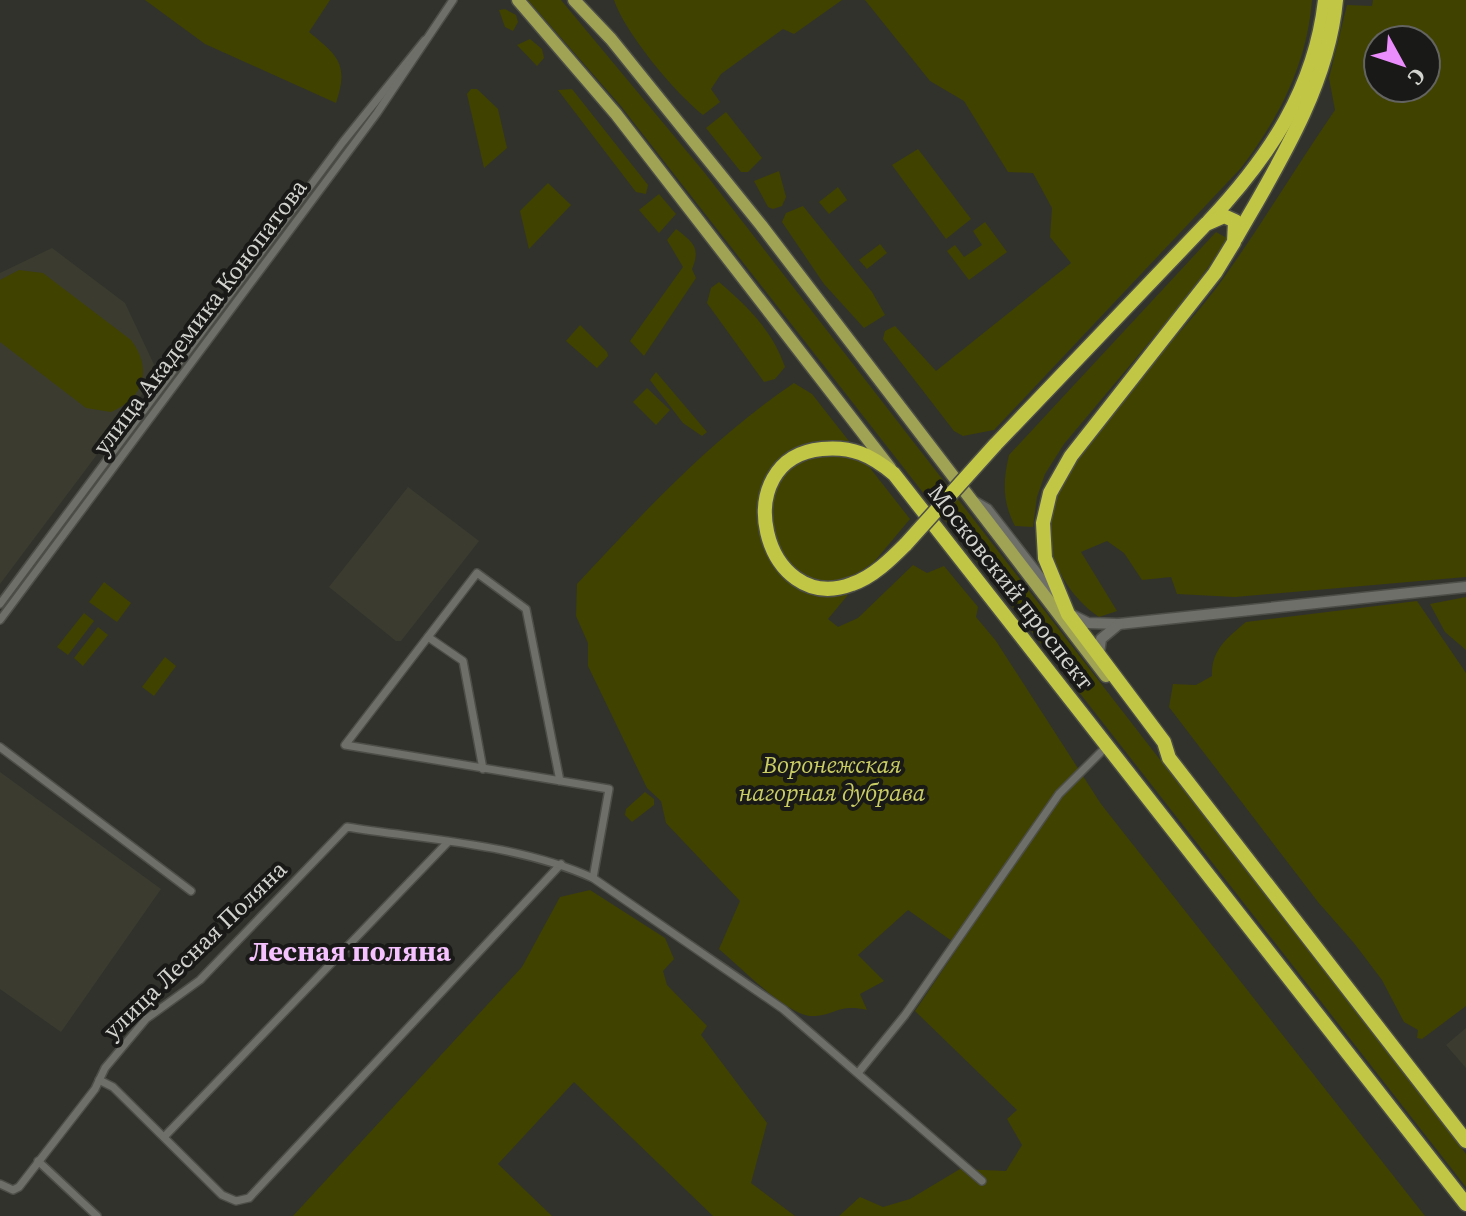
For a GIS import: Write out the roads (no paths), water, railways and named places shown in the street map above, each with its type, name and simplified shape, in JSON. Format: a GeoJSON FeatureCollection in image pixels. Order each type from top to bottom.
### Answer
{"type":"FeatureCollection","features":[{"type":"Feature","properties":{"kind":"highway"},"geometry":{"type":"LineString","coordinates":[[894,474],[870,456],[851,449],[825,449],[802,454],[773,482],[765,505],[764,529],[772,551],[786,568],[806,582],[830,588],[852,585],[863,579],[906,544],[1262,161],[1288,121],[1310,66],[1325,0]]}},
{"type":"Feature","properties":{"kind":"highway"},"geometry":{"type":"LineString","coordinates":[[1169,758],[1164,742],[1068,614],[1045,558],[1043,523],[1050,493],[1071,456],[1215,273],[1234,242],[1314,89],[1327,50],[1336,0]]}},
{"type":"Feature","properties":{"kind":"highway"},"geometry":{"type":"LineString","coordinates":[[1206,224],[1220,217],[1232,218],[1236,225],[1234,242]]}},
{"type":"Feature","properties":{"kind":"highway","name":"Московский проспект"},"geometry":{"type":"LineString","coordinates":[[894,474],[1466,1204]]}},
{"type":"Feature","properties":{"kind":"highway","name":"Московский проспект"},"geometry":{"type":"LineString","coordinates":[[1169,758],[1466,1141]]}},
{"type":"Feature","properties":{"kind":"main road","name":"Московский проспект"},"geometry":{"type":"LineString","coordinates":[[518,0],[616,114],[894,474]]}},
{"type":"Feature","properties":{"kind":"main road","name":"Московский проспект"},"geometry":{"type":"LineString","coordinates":[[574,0],[611,39],[761,225],[1169,758]]}},
{"type":"Feature","properties":{"kind":"street","name":"улица Академика Конопатова"},"geometry":{"type":"LineString","coordinates":[[0,620],[430,36],[453,0]]}},
{"type":"Feature","properties":{"kind":"street","name":"улица Академика Конопатова"},"geometry":{"type":"LineString","coordinates":[[0,604],[381,91],[418,44],[430,36]]}},
{"type":"Feature","properties":{"kind":"street"},"geometry":{"type":"LineString","coordinates":[[970,499],[987,509],[1068,614],[1088,623],[1119,624],[1466,587]]}},
{"type":"Feature","properties":{"kind":"street"},"geometry":{"type":"LineString","coordinates":[[560,781],[526,609],[477,573],[345,745],[483,769],[609,789],[593,878]]}},
{"type":"Feature","properties":{"kind":"street"},"geometry":{"type":"LineString","coordinates":[[1099,655],[1101,639],[1119,624]]}},
{"type":"Feature","properties":{"kind":"street"},"geometry":{"type":"LineString","coordinates":[[428,637],[463,661],[483,769]]}},
{"type":"Feature","properties":{"kind":"street"},"geometry":{"type":"LineString","coordinates":[[858,1073],[905,1015],[1059,794],[1107,746]]}},
{"type":"Feature","properties":{"kind":"street"},"geometry":{"type":"LineString","coordinates":[[0,747],[191,891]]}},
{"type":"Feature","properties":{"kind":"street","name":"улица Лесная Поляна"},"geometry":{"type":"LineString","coordinates":[[101,1076],[146,1019],[200,980],[347,827],[448,842],[561,864],[593,878],[672,936],[739,975],[982,1181]]}},
{"type":"Feature","properties":{"kind":"street"},"geometry":{"type":"LineString","coordinates":[[164,1137],[448,842]]}},
{"type":"Feature","properties":{"kind":"street"},"geometry":{"type":"LineString","coordinates":[[0,1184],[13,1190],[101,1076],[222,1195],[230,1200],[249,1198],[561,864]]}},
{"type":"Feature","properties":{"kind":"street"},"geometry":{"type":"LineString","coordinates":[[38,1161],[97,1216]]}},
{"type":"Feature","properties":{"kind":"district","name":"Лесная поляна"},"geometry":{"type":"Point","coordinates":[350,951]}},
{"type":"Feature","properties":{"kind":"park label","name":"Воронежская нагорная дубрава"},"geometry":{"type":"Point","coordinates":[832,779]}}]}
